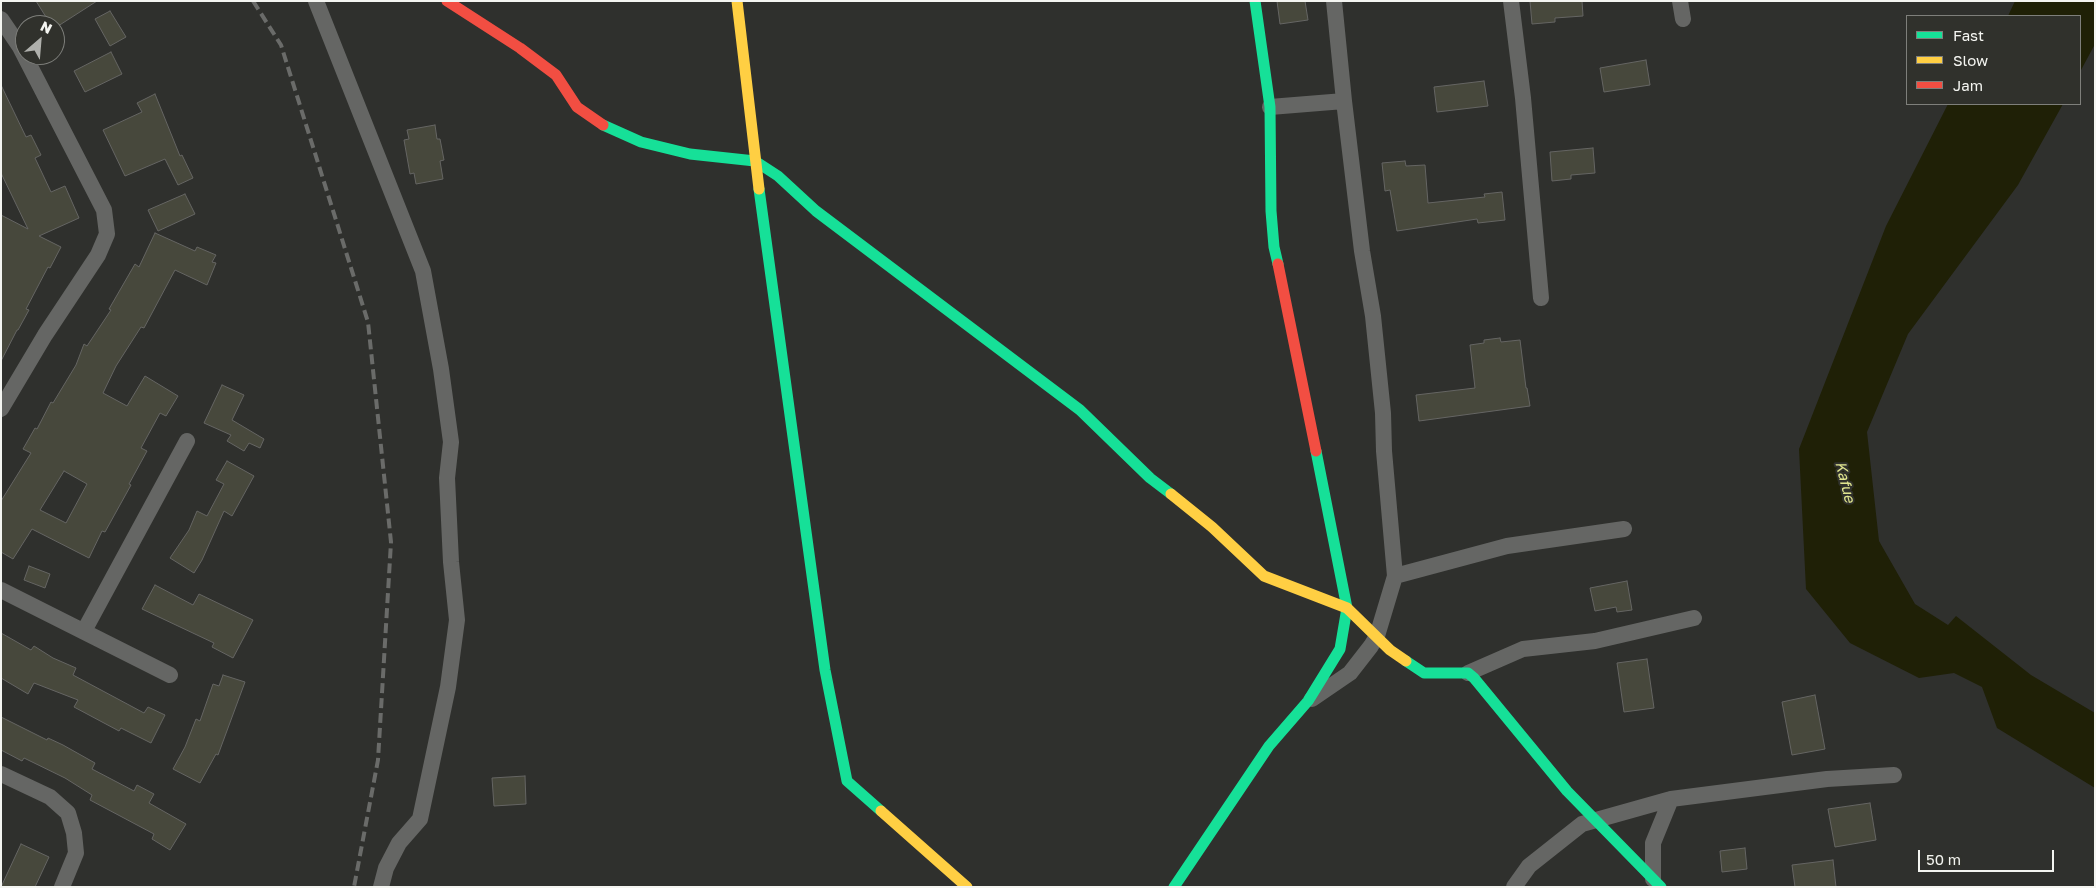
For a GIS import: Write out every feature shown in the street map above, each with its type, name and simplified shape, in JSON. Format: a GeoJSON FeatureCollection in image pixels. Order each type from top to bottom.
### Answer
{"type":"FeatureCollection","features":[{"type":"Feature","properties":{"kind":"street"},"geometry":{"type":"LineString","coordinates":[[316,1],[423,271],[441,369],[451,442],[447,478],[450,562],[456,620],[448,687],[420,819],[399,843],[386,868],[381,887]]}},
{"type":"Feature","properties":{"kind":"street"},"geometry":{"type":"LineString","coordinates":[[446,1],[520,48],[556,75],[577,107],[600,124],[641,142],[690,154],[754,161],[778,176],[816,211],[1080,410],[1150,478],[1212,527],[1264,576],[1347,608],[1378,636],[1390,650],[1424,673],[1468,673],[1523,649],[1595,641],[1694,618]]}},
{"type":"Feature","properties":{"kind":"street"},"geometry":{"type":"LineString","coordinates":[[737,1],[754,161],[826,670],[847,781],[967,887]]}},
{"type":"Feature","properties":{"kind":"street"},"geometry":{"type":"LineString","coordinates":[[1174,887],[1269,746],[1308,701],[1340,649],[1347,608],[1286,295],[1274,247],[1270,107],[1255,1]]}},
{"type":"Feature","properties":{"kind":"street"},"geometry":{"type":"LineString","coordinates":[[1308,701],[1350,673],[1378,636],[1395,576],[1384,451],[1383,413],[1373,316],[1362,251],[1334,1]]}},
{"type":"Feature","properties":{"kind":"street"},"geometry":{"type":"LineString","coordinates":[[1511,1],[1523,98],[1542,298]]}},
{"type":"Feature","properties":{"kind":"street"},"geometry":{"type":"LineString","coordinates":[[1680,1],[1683,19]]}},
{"type":"Feature","properties":{"kind":"street"},"geometry":{"type":"LineString","coordinates":[[1,19],[20,47],[104,210],[107,234],[98,255],[45,335],[1,409]]}},
{"type":"Feature","properties":{"kind":"street"},"geometry":{"type":"LineString","coordinates":[[1270,107],[1344,101]]}},
{"type":"Feature","properties":{"kind":"street"},"geometry":{"type":"LineString","coordinates":[[84,632],[187,441]]}},
{"type":"Feature","properties":{"kind":"street"},"geometry":{"type":"LineString","coordinates":[[1395,576],[1507,546],[1624,529]]}},
{"type":"Feature","properties":{"kind":"street"},"geometry":{"type":"LineString","coordinates":[[1,590],[170,676]]}},
{"type":"Feature","properties":{"kind":"street"},"geometry":{"type":"LineString","coordinates":[[1468,673],[1567,792],[1657,883]]}},
{"type":"Feature","properties":{"kind":"street"},"geometry":{"type":"LineString","coordinates":[[1,774],[50,797],[68,813],[74,833],[76,853],[62,887]]}},
{"type":"Feature","properties":{"kind":"street"},"geometry":{"type":"LineString","coordinates":[[1514,887],[1529,866],[1582,824],[1595,820],[1672,799],[1827,779],[1894,775]]}},
{"type":"Feature","properties":{"kind":"street"},"geometry":{"type":"LineString","coordinates":[[1657,883],[1653,843],[1672,799]]}},
{"type":"Feature","properties":{"kind":"water"},"geometry":{"type":"Polygon","coordinates":[[[2015,1],[2095,1],[2095,44],[2081,70],[2081,15],[2008,15],[2015,1]]]}},
{"type":"Feature","properties":{"kind":"water","name":"Kafue"},"geometry":{"type":"Polygon","coordinates":[[[1947,105],[2062,105],[2018,185],[1908,334],[1867,432],[1879,541],[1915,604],[1948,625],[1956,616],[2031,675],[2095,713],[2095,788],[1997,728],[1982,687],[1954,673],[1919,678],[1850,643],[1806,589],[1799,449],[1886,226],[1947,105]]]}},
{"type":"Feature","properties":{"kind":"building"},"geometry":{"type":"Polygon","coordinates":[[[36,1],[97,1],[65,22],[65,15],[45,15],[36,1]]]}},
{"type":"Feature","properties":{"kind":"building"},"geometry":{"type":"Polygon","coordinates":[[[1277,1],[1305,1],[1308,20],[1280,24],[1277,1]]]}},
{"type":"Feature","properties":{"kind":"building"},"geometry":{"type":"Polygon","coordinates":[[[1530,1],[1582,1],[1583,16],[1555,18],[1555,22],[1532,24],[1530,1]]]}},
{"type":"Feature","properties":{"kind":"building"},"geometry":{"type":"Polygon","coordinates":[[[110,11],[126,37],[110,46],[95,19],[110,11]]]}},
{"type":"Feature","properties":{"kind":"building"},"geometry":{"type":"Polygon","coordinates":[[[111,52],[122,74],[85,92],[74,71],[111,52]]]}},
{"type":"Feature","properties":{"kind":"building"},"geometry":{"type":"Polygon","coordinates":[[[1646,60],[1650,85],[1604,92],[1600,68],[1646,60]]]}},
{"type":"Feature","properties":{"kind":"building"},"geometry":{"type":"Polygon","coordinates":[[[1484,81],[1488,106],[1437,112],[1434,87],[1484,81]]]}},
{"type":"Feature","properties":{"kind":"building"},"geometry":{"type":"Polygon","coordinates":[[[1,85],[26,137],[31,135],[41,155],[35,158],[51,192],[65,186],[79,218],[39,236],[61,247],[50,268],[48,267],[26,309],[29,310],[1,361],[1,215],[28,229],[1,173],[1,85]]]}},
{"type":"Feature","properties":{"kind":"building"},"geometry":{"type":"Polygon","coordinates":[[[155,94],[180,156],[182,155],[193,178],[178,185],[165,159],[125,176],[103,130],[142,112],[137,103],[155,94]]]}},
{"type":"Feature","properties":{"kind":"building"},"geometry":{"type":"Polygon","coordinates":[[[435,125],[437,139],[440,139],[444,160],[440,161],[443,179],[416,184],[414,173],[410,174],[404,140],[409,139],[407,130],[435,125]]]}},
{"type":"Feature","properties":{"kind":"building"},"geometry":{"type":"Polygon","coordinates":[[[1593,148],[1595,173],[1571,175],[1571,179],[1552,181],[1550,152],[1593,148]]]}},
{"type":"Feature","properties":{"kind":"building"},"geometry":{"type":"Polygon","coordinates":[[[1405,161],[1406,166],[1425,165],[1428,203],[1485,197],[1484,194],[1502,192],[1505,220],[1478,223],[1477,219],[1397,231],[1390,190],[1385,191],[1382,163],[1405,161]]]}},
{"type":"Feature","properties":{"kind":"building"},"geometry":{"type":"Polygon","coordinates":[[[185,194],[195,214],[158,231],[148,210],[185,194]]]}},
{"type":"Feature","properties":{"kind":"building"},"geometry":{"type":"Polygon","coordinates":[[[155,233],[195,251],[197,247],[216,255],[212,262],[216,263],[207,285],[175,270],[144,328],[141,327],[116,366],[103,393],[127,406],[145,376],[178,396],[166,416],[160,413],[141,448],[147,451],[129,484],[131,485],[105,532],[102,531],[89,558],[32,529],[13,559],[1,552],[1,501],[31,453],[23,449],[76,365],[84,344],[87,346],[111,310],[109,309],[135,264],[139,267],[155,233]],[[64,471],[40,510],[66,523],[87,484],[64,471]]]}},
{"type":"Feature","properties":{"kind":"building"},"geometry":{"type":"Polygon","coordinates":[[[1500,338],[1501,342],[1520,340],[1530,406],[1419,421],[1416,395],[1475,388],[1470,345],[1484,343],[1484,340],[1500,338]]]}},
{"type":"Feature","properties":{"kind":"building"},"geometry":{"type":"Polygon","coordinates":[[[222,385],[244,395],[232,420],[264,439],[260,448],[249,443],[244,451],[227,441],[231,435],[204,423],[222,385]]]}},
{"type":"Feature","properties":{"kind":"building"},"geometry":{"type":"Polygon","coordinates":[[[227,461],[254,476],[232,516],[224,511],[202,560],[194,573],[170,558],[189,530],[197,511],[207,516],[224,484],[216,480],[227,461]]]}},
{"type":"Feature","properties":{"kind":"building"},"geometry":{"type":"Polygon","coordinates":[[[29,566],[50,574],[45,588],[24,580],[29,566]]]}},
{"type":"Feature","properties":{"kind":"building"},"geometry":{"type":"Polygon","coordinates":[[[1627,581],[1632,610],[1617,612],[1616,607],[1595,611],[1590,588],[1627,581]]]}},
{"type":"Feature","properties":{"kind":"building"},"geometry":{"type":"Polygon","coordinates":[[[155,585],[193,605],[199,594],[253,620],[233,658],[212,647],[214,643],[142,609],[155,585]]]}},
{"type":"Feature","properties":{"kind":"building"},"geometry":{"type":"Polygon","coordinates":[[[1,633],[31,650],[34,646],[53,658],[76,668],[73,675],[144,713],[148,707],[165,715],[151,743],[121,728],[119,731],[74,707],[78,700],[34,683],[28,694],[1,678],[1,633]]]}},
{"type":"Feature","properties":{"kind":"building"},"geometry":{"type":"Polygon","coordinates":[[[1647,659],[1654,708],[1624,712],[1617,663],[1647,659]]]}},
{"type":"Feature","properties":{"kind":"building"},"geometry":{"type":"Polygon","coordinates":[[[223,675],[245,682],[218,755],[216,754],[200,783],[173,769],[185,747],[196,719],[200,721],[213,684],[219,686],[223,675]]]}},
{"type":"Feature","properties":{"kind":"building"},"geometry":{"type":"Polygon","coordinates":[[[1815,695],[1825,749],[1792,755],[1782,702],[1815,695]]]}},
{"type":"Feature","properties":{"kind":"building"},"geometry":{"type":"Polygon","coordinates":[[[1,717],[47,740],[48,738],[63,745],[95,763],[92,769],[134,791],[137,785],[154,794],[149,803],[186,824],[170,850],[152,839],[154,834],[90,800],[92,795],[65,778],[24,758],[22,761],[1,750],[1,717]]]}},
{"type":"Feature","properties":{"kind":"building"},"geometry":{"type":"Polygon","coordinates":[[[525,776],[526,804],[494,806],[492,778],[525,776]]]}},
{"type":"Feature","properties":{"kind":"building"},"geometry":{"type":"Polygon","coordinates":[[[1870,803],[1876,840],[1835,847],[1828,809],[1870,803]]]}},
{"type":"Feature","properties":{"kind":"building"},"geometry":{"type":"Polygon","coordinates":[[[21,844],[49,857],[35,887],[1,887],[21,844]]]}},
{"type":"Feature","properties":{"kind":"building"},"geometry":{"type":"Polygon","coordinates":[[[1745,848],[1747,869],[1722,872],[1720,851],[1745,848]]]}},
{"type":"Feature","properties":{"kind":"building"},"geometry":{"type":"Polygon","coordinates":[[[1833,860],[1836,887],[1795,887],[1792,865],[1833,860]]]}},
{"type":"Feature","properties":{"kind":"railway"},"geometry":{"type":"LineString","coordinates":[[253,1],[281,45],[368,322],[391,542],[378,760],[354,887]]}},
{"type":"Feature","properties":{"kind":"traffic: fast"},"geometry":{"type":"LineString","coordinates":[[1255,1],[1270,107],[1271,211],[1274,247],[1278,264]]}},
{"type":"Feature","properties":{"kind":"traffic: fast"},"geometry":{"type":"LineString","coordinates":[[603,125],[641,142],[690,154],[755,161],[778,176],[816,211],[1080,410],[1150,478],[1171,494]]}},
{"type":"Feature","properties":{"kind":"traffic: fast"},"geometry":{"type":"LineString","coordinates":[[759,189],[825,670],[847,781],[881,811]]}},
{"type":"Feature","properties":{"kind":"traffic: fast"},"geometry":{"type":"LineString","coordinates":[[1174,887],[1269,746],[1308,701],[1340,649],[1347,608],[1316,451]]}},
{"type":"Feature","properties":{"kind":"traffic: fast"},"geometry":{"type":"LineString","coordinates":[[1406,661],[1424,673],[1468,673],[1474,678],[1567,791],[1661,887]]}},
{"type":"Feature","properties":{"kind":"traffic: slow"},"geometry":{"type":"LineString","coordinates":[[737,1],[759,189]]}},
{"type":"Feature","properties":{"kind":"traffic: slow"},"geometry":{"type":"LineString","coordinates":[[1171,494],[1212,527],[1264,576],[1347,608],[1390,650],[1406,661]]}},
{"type":"Feature","properties":{"kind":"traffic: slow"},"geometry":{"type":"LineString","coordinates":[[881,811],[967,887]]}},
{"type":"Feature","properties":{"kind":"traffic: jam"},"geometry":{"type":"LineString","coordinates":[[447,1],[520,48],[556,75],[577,107],[603,125]]}},
{"type":"Feature","properties":{"kind":"traffic: jam"},"geometry":{"type":"LineString","coordinates":[[1278,264],[1316,451]]}}]}
